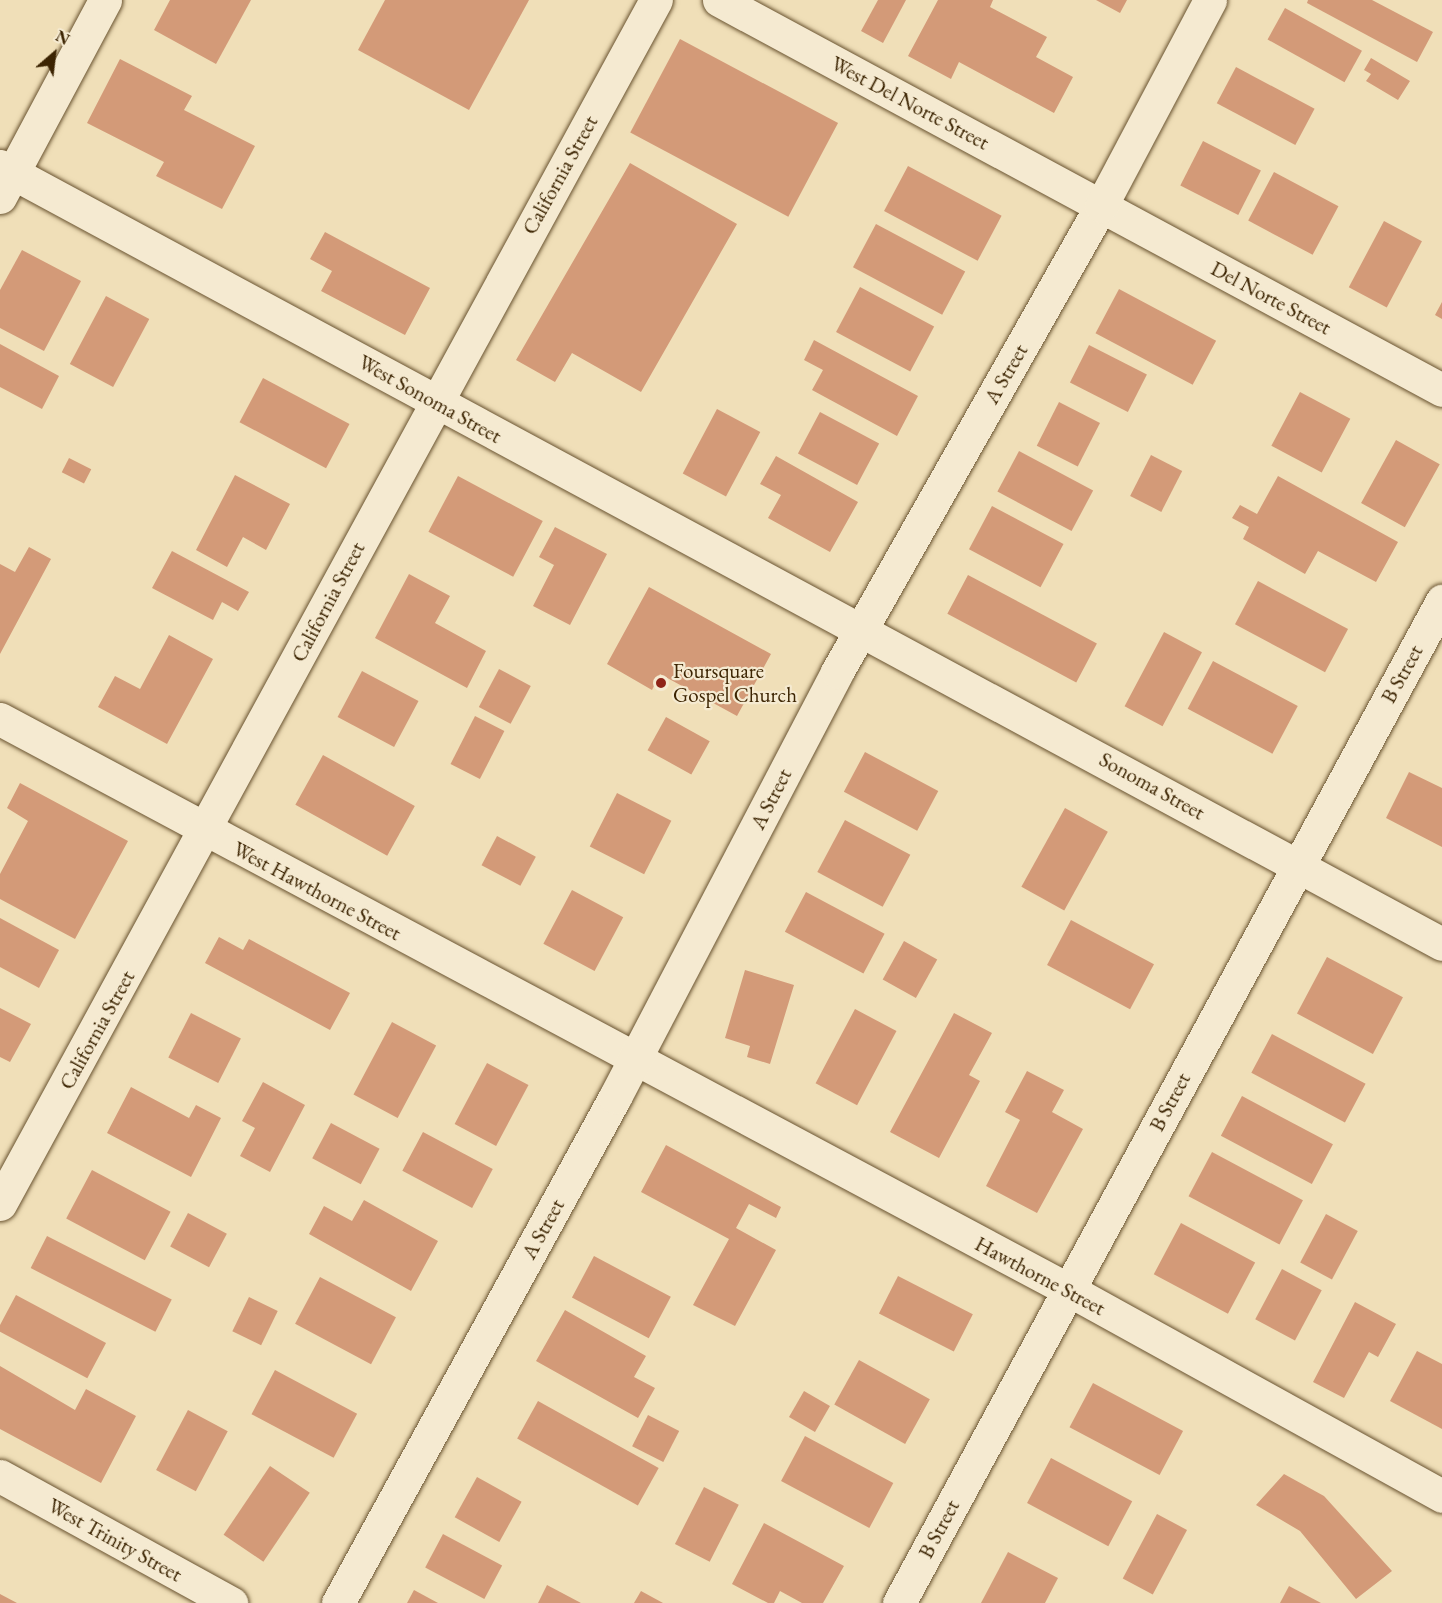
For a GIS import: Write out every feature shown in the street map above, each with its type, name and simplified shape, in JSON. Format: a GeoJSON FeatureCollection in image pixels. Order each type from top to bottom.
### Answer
{"type":"FeatureCollection","features":[{"type":"Feature","properties":{"kind":"street"},"geometry":{"type":"LineString","coordinates":[[4,179],[105,0]]}},
{"type":"Feature","properties":{"kind":"street","name":"California Street"},"geometry":{"type":"LineString","coordinates":[[0,1204],[207,831],[435,402],[656,0]]}},
{"type":"Feature","properties":{"kind":"street","name":"West Del Norte Street"},"geometry":{"type":"LineString","coordinates":[[720,0],[1101,206]]}},
{"type":"Feature","properties":{"kind":"street","name":"A Street"},"geometry":{"type":"LineString","coordinates":[[338,1603],[634,1061],[860,632],[1101,206],[1210,0]]}},
{"type":"Feature","properties":{"kind":"street","name":"West Sonoma Street"},"geometry":{"type":"LineString","coordinates":[[4,179],[435,402],[860,632]]}},
{"type":"Feature","properties":{"kind":"street","name":"Del Norte Street"},"geometry":{"type":"LineString","coordinates":[[1101,206],[1442,390]]}},
{"type":"Feature","properties":{"kind":"street","name":"B Street"},"geometry":{"type":"LineString","coordinates":[[900,1603],[1297,865],[1442,601]]}},
{"type":"Feature","properties":{"kind":"street","name":"Sonoma Street"},"geometry":{"type":"LineString","coordinates":[[860,632],[1442,944]]}},
{"type":"Feature","properties":{"kind":"street","name":"West Hawthorne Street"},"geometry":{"type":"LineString","coordinates":[[0,719],[634,1061]]}},
{"type":"Feature","properties":{"kind":"street","name":"Hawthorne Street"},"geometry":{"type":"LineString","coordinates":[[634,1061],[1069,1290],[1442,1496]]}},
{"type":"Feature","properties":{"kind":"street","name":"West Trinity Street"},"geometry":{"type":"LineString","coordinates":[[0,1476],[231,1603]]}},
{"type":"Feature","properties":{"kind":"building"},"geometry":{"type":"Polygon","coordinates":[[[170,0],[251,0],[216,64],[154,30],[170,0]]]}},
{"type":"Feature","properties":{"kind":"building"},"geometry":{"type":"Polygon","coordinates":[[[385,0],[529,0],[469,110],[358,50],[385,0]]]}},
{"type":"Feature","properties":{"kind":"building"},"geometry":{"type":"Polygon","coordinates":[[[878,0],[906,0],[883,43],[861,31],[878,0]]]}},
{"type":"Feature","properties":{"kind":"building"},"geometry":{"type":"Polygon","coordinates":[[[938,0],[993,0],[990,7],[1047,37],[1036,57],[1073,77],[1054,113],[959,62],[951,79],[908,56],[938,0]]]}},
{"type":"Feature","properties":{"kind":"building"},"geometry":{"type":"Polygon","coordinates":[[[1096,0],[1127,0],[1120,13],[1096,0]]]}},
{"type":"Feature","properties":{"kind":"building"},"geometry":{"type":"Polygon","coordinates":[[[1308,0],[1372,0],[1433,32],[1417,62],[1307,3],[1308,0]]]}},
{"type":"Feature","properties":{"kind":"building"},"geometry":{"type":"Polygon","coordinates":[[[1285,8],[1362,51],[1345,82],[1268,39],[1285,8]]]}},
{"type":"Feature","properties":{"kind":"building"},"geometry":{"type":"Polygon","coordinates":[[[680,39],[838,123],[788,217],[630,133],[680,39]]]}},
{"type":"Feature","properties":{"kind":"building"},"geometry":{"type":"Polygon","coordinates":[[[1371,58],[1410,81],[1398,100],[1366,81],[1371,74],[1364,70],[1371,58]]]}},
{"type":"Feature","properties":{"kind":"building"},"geometry":{"type":"Polygon","coordinates":[[[120,59],[192,96],[184,110],[255,146],[222,209],[156,176],[164,162],[87,123],[120,59]]]}},
{"type":"Feature","properties":{"kind":"building"},"geometry":{"type":"Polygon","coordinates":[[[1236,67],[1315,109],[1295,145],[1217,103],[1236,67]]]}},
{"type":"Feature","properties":{"kind":"building"},"geometry":{"type":"Polygon","coordinates":[[[1203,141],[1261,171],[1238,215],[1180,186],[1203,141]]]}},
{"type":"Feature","properties":{"kind":"building"},"geometry":{"type":"Polygon","coordinates":[[[630,163],[737,224],[641,392],[572,353],[555,382],[516,360],[630,163]]]}},
{"type":"Feature","properties":{"kind":"building"},"geometry":{"type":"Polygon","coordinates":[[[908,166],[1002,216],[978,261],[884,211],[908,166]]]}},
{"type":"Feature","properties":{"kind":"building"},"geometry":{"type":"Polygon","coordinates":[[[1274,172],[1338,206],[1313,255],[1248,221],[1274,172]]]}},
{"type":"Feature","properties":{"kind":"building"},"geometry":{"type":"Polygon","coordinates":[[[1384,221],[1422,241],[1387,307],[1349,287],[1384,221]]]}},
{"type":"Feature","properties":{"kind":"building"},"geometry":{"type":"Polygon","coordinates":[[[876,224],[965,271],[942,315],[853,267],[876,224]]]}},
{"type":"Feature","properties":{"kind":"building"},"geometry":{"type":"Polygon","coordinates":[[[325,232],[430,288],[405,335],[321,291],[332,271],[310,259],[325,232]]]}},
{"type":"Feature","properties":{"kind":"building"},"geometry":{"type":"Polygon","coordinates":[[[22,250],[81,281],[44,351],[0,328],[0,290],[22,250]]]}},
{"type":"Feature","properties":{"kind":"building"},"geometry":{"type":"Polygon","coordinates":[[[860,287],[934,326],[910,371],[836,332],[860,287]]]}},
{"type":"Feature","properties":{"kind":"building"},"geometry":{"type":"Polygon","coordinates":[[[1119,289],[1216,341],[1193,385],[1096,333],[1119,289]]]}},
{"type":"Feature","properties":{"kind":"building"},"geometry":{"type":"Polygon","coordinates":[[[106,296],[149,319],[113,387],[70,364],[106,296]]]}},
{"type":"Feature","properties":{"kind":"building"},"geometry":{"type":"Polygon","coordinates":[[[1442,302],[1442,319],[1435,315],[1442,302]]]}},
{"type":"Feature","properties":{"kind":"building"},"geometry":{"type":"Polygon","coordinates":[[[814,340],[918,396],[897,436],[812,390],[823,370],[804,360],[814,340]]]}},
{"type":"Feature","properties":{"kind":"building"},"geometry":{"type":"Polygon","coordinates":[[[0,344],[59,376],[42,409],[0,387],[0,344]]]}},
{"type":"Feature","properties":{"kind":"building"},"geometry":{"type":"Polygon","coordinates":[[[1089,345],[1147,375],[1128,412],[1070,382],[1089,345]]]}},
{"type":"Feature","properties":{"kind":"building"},"geometry":{"type":"Polygon","coordinates":[[[263,378],[350,424],[326,468],[240,422],[263,378]]]}},
{"type":"Feature","properties":{"kind":"building"},"geometry":{"type":"Polygon","coordinates":[[[1300,392],[1350,419],[1322,473],[1271,446],[1300,392]]]}},
{"type":"Feature","properties":{"kind":"building"},"geometry":{"type":"Polygon","coordinates":[[[1059,402],[1100,423],[1078,467],[1037,446],[1059,402]]]}},
{"type":"Feature","properties":{"kind":"building"},"geometry":{"type":"Polygon","coordinates":[[[717,409],[760,432],[726,496],[683,473],[717,409]]]}},
{"type":"Feature","properties":{"kind":"building"},"geometry":{"type":"Polygon","coordinates":[[[820,412],[879,443],[857,485],[798,453],[820,412]]]}},
{"type":"Feature","properties":{"kind":"building"},"geometry":{"type":"Polygon","coordinates":[[[1396,440],[1440,464],[1405,527],[1361,503],[1396,440]]]}},
{"type":"Feature","properties":{"kind":"building"},"geometry":{"type":"Polygon","coordinates":[[[1019,451],[1093,490],[1072,531],[997,492],[1019,451]]]}},
{"type":"Feature","properties":{"kind":"building"},"geometry":{"type":"Polygon","coordinates":[[[1151,455],[1182,471],[1161,512],[1130,496],[1151,455]]]}},
{"type":"Feature","properties":{"kind":"building"},"geometry":{"type":"Polygon","coordinates":[[[776,456],[858,502],[830,552],[768,518],[781,495],[760,484],[776,456]]]}},
{"type":"Feature","properties":{"kind":"building"},"geometry":{"type":"Polygon","coordinates":[[[69,458],[91,469],[84,484],[62,472],[69,458]]]}},
{"type":"Feature","properties":{"kind":"building"},"geometry":{"type":"Polygon","coordinates":[[[235,475],[290,504],[266,550],[243,537],[227,567],[196,550],[235,475]]]}},
{"type":"Feature","properties":{"kind":"building"},"geometry":{"type":"Polygon","coordinates":[[[458,476],[543,521],[513,577],[428,532],[458,476]]]}},
{"type":"Feature","properties":{"kind":"building"},"geometry":{"type":"Polygon","coordinates":[[[1278,476],[1398,542],[1376,582],[1318,551],[1305,574],[1243,539],[1249,527],[1232,518],[1240,505],[1257,514],[1278,476]]]}},
{"type":"Feature","properties":{"kind":"building"},"geometry":{"type":"Polygon","coordinates":[[[992,506],[1064,544],[1041,587],[969,549],[992,506]]]}},
{"type":"Feature","properties":{"kind":"building"},"geometry":{"type":"Polygon","coordinates":[[[555,527],[607,554],[570,625],[533,606],[554,565],[539,557],[555,527]]]}},
{"type":"Feature","properties":{"kind":"building"},"geometry":{"type":"Polygon","coordinates":[[[29,547],[51,559],[0,654],[0,564],[15,572],[29,547]]]}},
{"type":"Feature","properties":{"kind":"building"},"geometry":{"type":"Polygon","coordinates":[[[172,551],[249,592],[238,611],[222,602],[213,620],[152,588],[172,551]]]}},
{"type":"Feature","properties":{"kind":"building"},"geometry":{"type":"Polygon","coordinates":[[[409,574],[450,596],[435,623],[486,651],[467,688],[375,638],[409,574]]]}},
{"type":"Feature","properties":{"kind":"building"},"geometry":{"type":"Polygon","coordinates":[[[968,575],[1097,644],[1076,682],[947,614],[968,575]]]}},
{"type":"Feature","properties":{"kind":"building"},"geometry":{"type":"Polygon","coordinates":[[[1258,581],[1348,629],[1325,672],[1235,624],[1258,581]]]}},
{"type":"Feature","properties":{"kind":"building"},"geometry":{"type":"Polygon","coordinates":[[[649,587],[771,654],[737,716],[660,674],[652,690],[607,664],[649,587]]]}},
{"type":"Feature","properties":{"kind":"building"},"geometry":{"type":"Polygon","coordinates":[[[1164,632],[1202,652],[1163,726],[1125,706],[1164,632]]]}},
{"type":"Feature","properties":{"kind":"building"},"geometry":{"type":"Polygon","coordinates":[[[169,635],[213,659],[167,744],[98,707],[115,676],[140,689],[169,635]]]}},
{"type":"Feature","properties":{"kind":"building"},"geometry":{"type":"Polygon","coordinates":[[[1213,661],[1298,706],[1272,754],[1188,709],[1213,661]]]}},
{"type":"Feature","properties":{"kind":"building"},"geometry":{"type":"Polygon","coordinates":[[[499,669],[531,686],[511,724],[479,707],[499,669]]]}},
{"type":"Feature","properties":{"kind":"building"},"geometry":{"type":"Polygon","coordinates":[[[362,671],[419,701],[394,747],[338,717],[362,671]]]}},
{"type":"Feature","properties":{"kind":"building"},"geometry":{"type":"Polygon","coordinates":[[[475,716],[504,731],[480,779],[450,764],[475,716]]]}},
{"type":"Feature","properties":{"kind":"building"},"geometry":{"type":"Polygon","coordinates":[[[666,717],[710,741],[691,774],[648,750],[666,717]]]}},
{"type":"Feature","properties":{"kind":"building"},"geometry":{"type":"Polygon","coordinates":[[[865,752],[938,791],[917,831],[844,792],[865,752]]]}},
{"type":"Feature","properties":{"kind":"building"},"geometry":{"type":"Polygon","coordinates":[[[323,755],[415,806],[387,856],[295,805],[323,755]]]}},
{"type":"Feature","properties":{"kind":"building"},"geometry":{"type":"Polygon","coordinates":[[[1409,772],[1442,788],[1442,847],[1386,818],[1409,772]]]}},
{"type":"Feature","properties":{"kind":"building"},"geometry":{"type":"Polygon","coordinates":[[[20,783],[128,841],[75,939],[0,899],[0,874],[28,821],[7,808],[20,783]]]}},
{"type":"Feature","properties":{"kind":"building"},"geometry":{"type":"Polygon","coordinates":[[[617,793],[671,821],[644,874],[590,846],[617,793]]]}},
{"type":"Feature","properties":{"kind":"building"},"geometry":{"type":"Polygon","coordinates":[[[1065,808],[1108,832],[1064,910],[1021,887],[1065,808]]]}},
{"type":"Feature","properties":{"kind":"building"},"geometry":{"type":"Polygon","coordinates":[[[845,820],[910,855],[883,907],[817,872],[845,820]]]}},
{"type":"Feature","properties":{"kind":"building"},"geometry":{"type":"Polygon","coordinates":[[[497,836],[536,857],[520,886],[482,865],[497,836]]]}},
{"type":"Feature","properties":{"kind":"building"},"geometry":{"type":"Polygon","coordinates":[[[572,890],[623,917],[595,971],[543,944],[572,890]]]}},
{"type":"Feature","properties":{"kind":"building"},"geometry":{"type":"Polygon","coordinates":[[[806,892],[885,934],[863,974],[785,932],[806,892]]]}},
{"type":"Feature","properties":{"kind":"building"},"geometry":{"type":"Polygon","coordinates":[[[0,918],[59,950],[39,988],[0,967],[0,918]]]}},
{"type":"Feature","properties":{"kind":"building"},"geometry":{"type":"Polygon","coordinates":[[[1071,920],[1154,964],[1130,1009],[1047,965],[1071,920]]]}},
{"type":"Feature","properties":{"kind":"building"},"geometry":{"type":"Polygon","coordinates":[[[219,937],[243,950],[249,939],[350,993],[330,1030],[205,963],[219,937]]]}},
{"type":"Feature","properties":{"kind":"building"},"geometry":{"type":"Polygon","coordinates":[[[904,941],[937,959],[916,998],[883,979],[904,941]]]}},
{"type":"Feature","properties":{"kind":"building"},"geometry":{"type":"Polygon","coordinates":[[[1327,957],[1403,997],[1373,1054],[1297,1014],[1327,957]]]}},
{"type":"Feature","properties":{"kind":"building"},"geometry":{"type":"Polygon","coordinates":[[[745,970],[794,985],[770,1064],[747,1057],[750,1046],[725,1038],[745,970]]]}},
{"type":"Feature","properties":{"kind":"building"},"geometry":{"type":"Polygon","coordinates":[[[0,1008],[31,1024],[10,1062],[0,1057],[0,1008]]]}},
{"type":"Feature","properties":{"kind":"building"},"geometry":{"type":"Polygon","coordinates":[[[855,1009],[896,1031],[857,1105],[816,1083],[855,1009]]]}},
{"type":"Feature","properties":{"kind":"building"},"geometry":{"type":"Polygon","coordinates":[[[191,1013],[241,1038],[218,1083],[168,1058],[191,1013]]]}},
{"type":"Feature","properties":{"kind":"building"},"geometry":{"type":"Polygon","coordinates":[[[954,1013],[992,1033],[969,1075],[980,1081],[939,1158],[890,1132],[954,1013]]]}},
{"type":"Feature","properties":{"kind":"building"},"geometry":{"type":"Polygon","coordinates":[[[392,1022],[436,1045],[398,1118],[354,1094],[392,1022]]]}},
{"type":"Feature","properties":{"kind":"building"},"geometry":{"type":"Polygon","coordinates":[[[1272,1034],[1366,1084],[1345,1123],[1251,1073],[1272,1034]]]}},
{"type":"Feature","properties":{"kind":"building"},"geometry":{"type":"Polygon","coordinates":[[[487,1063],[528,1085],[496,1146],[455,1124],[487,1063]]]}},
{"type":"Feature","properties":{"kind":"building"},"geometry":{"type":"Polygon","coordinates":[[[1027,1071],[1064,1090],[1052,1112],[1083,1129],[1037,1213],[986,1186],[1020,1120],[1005,1112],[1027,1071]]]}},
{"type":"Feature","properties":{"kind":"building"},"geometry":{"type":"Polygon","coordinates":[[[263,1082],[305,1105],[270,1172],[240,1156],[255,1128],[242,1121],[263,1082]]]}},
{"type":"Feature","properties":{"kind":"building"},"geometry":{"type":"Polygon","coordinates":[[[131,1087],[189,1118],[196,1105],[221,1118],[191,1177],[107,1133],[131,1087]]]}},
{"type":"Feature","properties":{"kind":"building"},"geometry":{"type":"Polygon","coordinates":[[[1242,1096],[1333,1144],[1312,1184],[1221,1136],[1242,1096]]]}},
{"type":"Feature","properties":{"kind":"building"},"geometry":{"type":"Polygon","coordinates":[[[331,1123],[380,1149],[361,1184],[312,1158],[331,1123]]]}},
{"type":"Feature","properties":{"kind":"building"},"geometry":{"type":"Polygon","coordinates":[[[423,1132],[493,1169],[472,1208],[402,1171],[423,1132]]]}},
{"type":"Feature","properties":{"kind":"building"},"geometry":{"type":"Polygon","coordinates":[[[666,1145],[781,1207],[776,1218],[749,1204],[736,1228],[776,1250],[735,1326],[693,1305],[729,1239],[641,1192],[666,1145]]]}},
{"type":"Feature","properties":{"kind":"building"},"geometry":{"type":"Polygon","coordinates":[[[1212,1152],[1303,1200],[1279,1245],[1189,1196],[1212,1152]]]}},
{"type":"Feature","properties":{"kind":"building"},"geometry":{"type":"Polygon","coordinates":[[[92,1170],[171,1212],[145,1260],[66,1219],[92,1170]]]}},
{"type":"Feature","properties":{"kind":"building"},"geometry":{"type":"Polygon","coordinates":[[[364,1200],[438,1241],[411,1291],[309,1234],[324,1206],[352,1221],[364,1200]]]}},
{"type":"Feature","properties":{"kind":"building"},"geometry":{"type":"Polygon","coordinates":[[[188,1213],[227,1234],[209,1267],[170,1247],[188,1213]]]}},
{"type":"Feature","properties":{"kind":"building"},"geometry":{"type":"Polygon","coordinates":[[[1326,1214],[1358,1231],[1332,1279],[1300,1263],[1326,1214]]]}},
{"type":"Feature","properties":{"kind":"building"},"geometry":{"type":"Polygon","coordinates":[[[1181,1223],[1255,1262],[1228,1314],[1154,1274],[1181,1223]]]}},
{"type":"Feature","properties":{"kind":"building"},"geometry":{"type":"Polygon","coordinates":[[[47,1236],[172,1300],[155,1332],[31,1268],[47,1236]]]}},
{"type":"Feature","properties":{"kind":"building"},"geometry":{"type":"Polygon","coordinates":[[[594,1256],[671,1297],[649,1338],[572,1297],[594,1256]]]}},
{"type":"Feature","properties":{"kind":"building"},"geometry":{"type":"Polygon","coordinates":[[[1282,1269],[1322,1290],[1295,1340],[1255,1319],[1282,1269]]]}},
{"type":"Feature","properties":{"kind":"building"},"geometry":{"type":"Polygon","coordinates":[[[898,1276],[973,1314],[954,1352],[879,1313],[898,1276]]]}},
{"type":"Feature","properties":{"kind":"building"},"geometry":{"type":"Polygon","coordinates":[[[320,1277],[396,1317],[371,1364],[295,1324],[320,1277]]]}},
{"type":"Feature","properties":{"kind":"building"},"geometry":{"type":"Polygon","coordinates":[[[16,1295],[106,1343],[87,1378],[0,1332],[0,1325],[16,1295]]]}},
{"type":"Feature","properties":{"kind":"building"},"geometry":{"type":"Polygon","coordinates":[[[249,1297],[278,1311],[261,1345],[232,1331],[249,1297]]]}},
{"type":"Feature","properties":{"kind":"building"},"geometry":{"type":"Polygon","coordinates":[[[1355,1302],[1396,1324],[1378,1357],[1369,1352],[1344,1398],[1313,1382],[1355,1302]]]}},
{"type":"Feature","properties":{"kind":"building"},"geometry":{"type":"Polygon","coordinates":[[[565,1310],[646,1356],[634,1377],[655,1388],[638,1418],[536,1361],[565,1310]]]}},
{"type":"Feature","properties":{"kind":"building"},"geometry":{"type":"Polygon","coordinates":[[[1417,1351],[1442,1364],[1442,1429],[1390,1401],[1417,1351]]]}},
{"type":"Feature","properties":{"kind":"building"},"geometry":{"type":"Polygon","coordinates":[[[859,1360],[930,1399],[905,1444],[834,1405],[859,1360]]]}},
{"type":"Feature","properties":{"kind":"building"},"geometry":{"type":"Polygon","coordinates":[[[0,1366],[75,1410],[86,1389],[136,1416],[101,1483],[0,1429],[0,1366]]]}},
{"type":"Feature","properties":{"kind":"building"},"geometry":{"type":"Polygon","coordinates":[[[275,1370],[357,1414],[334,1458],[252,1414],[275,1370]]]}},
{"type":"Feature","properties":{"kind":"building"},"geometry":{"type":"Polygon","coordinates":[[[1093,1383],[1183,1431],[1160,1475],[1070,1427],[1093,1383]]]}},
{"type":"Feature","properties":{"kind":"building"},"geometry":{"type":"Polygon","coordinates":[[[804,1391],[830,1406],[815,1432],[789,1417],[804,1391]]]}},
{"type":"Feature","properties":{"kind":"building"},"geometry":{"type":"Polygon","coordinates":[[[538,1401],[659,1468],[638,1506],[517,1439],[538,1401]]]}},
{"type":"Feature","properties":{"kind":"building"},"geometry":{"type":"Polygon","coordinates":[[[188,1410],[228,1431],[196,1491],[156,1470],[188,1410]]]}},
{"type":"Feature","properties":{"kind":"building"},"geometry":{"type":"Polygon","coordinates":[[[648,1415],[679,1431],[663,1462],[632,1446],[648,1415]]]}},
{"type":"Feature","properties":{"kind":"building"},"geometry":{"type":"Polygon","coordinates":[[[805,1436],[893,1483],[869,1528],[781,1481],[805,1436]]]}},
{"type":"Feature","properties":{"kind":"building"},"geometry":{"type":"Polygon","coordinates":[[[1051,1458],[1132,1501],[1108,1546],[1027,1503],[1051,1458]]]}},
{"type":"Feature","properties":{"kind":"building"},"geometry":{"type":"Polygon","coordinates":[[[270,1466],[310,1493],[263,1562],[224,1535],[270,1466]]]}},
{"type":"Feature","properties":{"kind":"building"},"geometry":{"type":"Polygon","coordinates":[[[1284,1474],[1324,1496],[1392,1571],[1356,1599],[1300,1531],[1256,1505],[1284,1474]]]}},
{"type":"Feature","properties":{"kind":"building"},"geometry":{"type":"Polygon","coordinates":[[[477,1477],[522,1502],[499,1542],[455,1517],[477,1477]]]}},
{"type":"Feature","properties":{"kind":"building"},"geometry":{"type":"Polygon","coordinates":[[[704,1487],[739,1505],[710,1562],[675,1544],[704,1487]]]}},
{"type":"Feature","properties":{"kind":"building"},"geometry":{"type":"Polygon","coordinates":[[[1157,1514],[1187,1530],[1153,1594],[1123,1578],[1157,1514]]]}},
{"type":"Feature","properties":{"kind":"building"},"geometry":{"type":"Polygon","coordinates":[[[764,1523],[844,1566],[823,1603],[802,1603],[780,1591],[774,1603],[768,1603],[732,1584],[764,1523]]]}},
{"type":"Feature","properties":{"kind":"building"},"geometry":{"type":"Polygon","coordinates":[[[443,1534],[502,1565],[484,1599],[425,1568],[443,1534]]]}},
{"type":"Feature","properties":{"kind":"building"},"geometry":{"type":"Polygon","coordinates":[[[1008,1552],[1058,1578],[1045,1603],[981,1603],[1008,1552]]]}},
{"type":"Feature","properties":{"kind":"building"},"geometry":{"type":"Polygon","coordinates":[[[547,1585],[581,1603],[538,1603],[547,1585]]]}},
{"type":"Feature","properties":{"kind":"building"},"geometry":{"type":"Polygon","coordinates":[[[1289,1586],[1321,1603],[1280,1603],[1289,1586]]]}},
{"type":"Feature","properties":{"kind":"building"},"geometry":{"type":"Polygon","coordinates":[[[414,1590],[438,1603],[407,1603],[414,1590]]]}},
{"type":"Feature","properties":{"kind":"building"},"geometry":{"type":"Polygon","coordinates":[[[641,1591],[663,1603],[634,1603],[641,1591]]]}},
{"type":"Feature","properties":{"kind":"building"},"geometry":{"type":"Polygon","coordinates":[[[0,1594],[17,1603],[0,1603],[0,1594]]]}},
{"type":"Feature","properties":{"kind":"place","name":"Foursquare Gospel Church"},"geometry":{"type":"Point","coordinates":[661,683]}}]}
